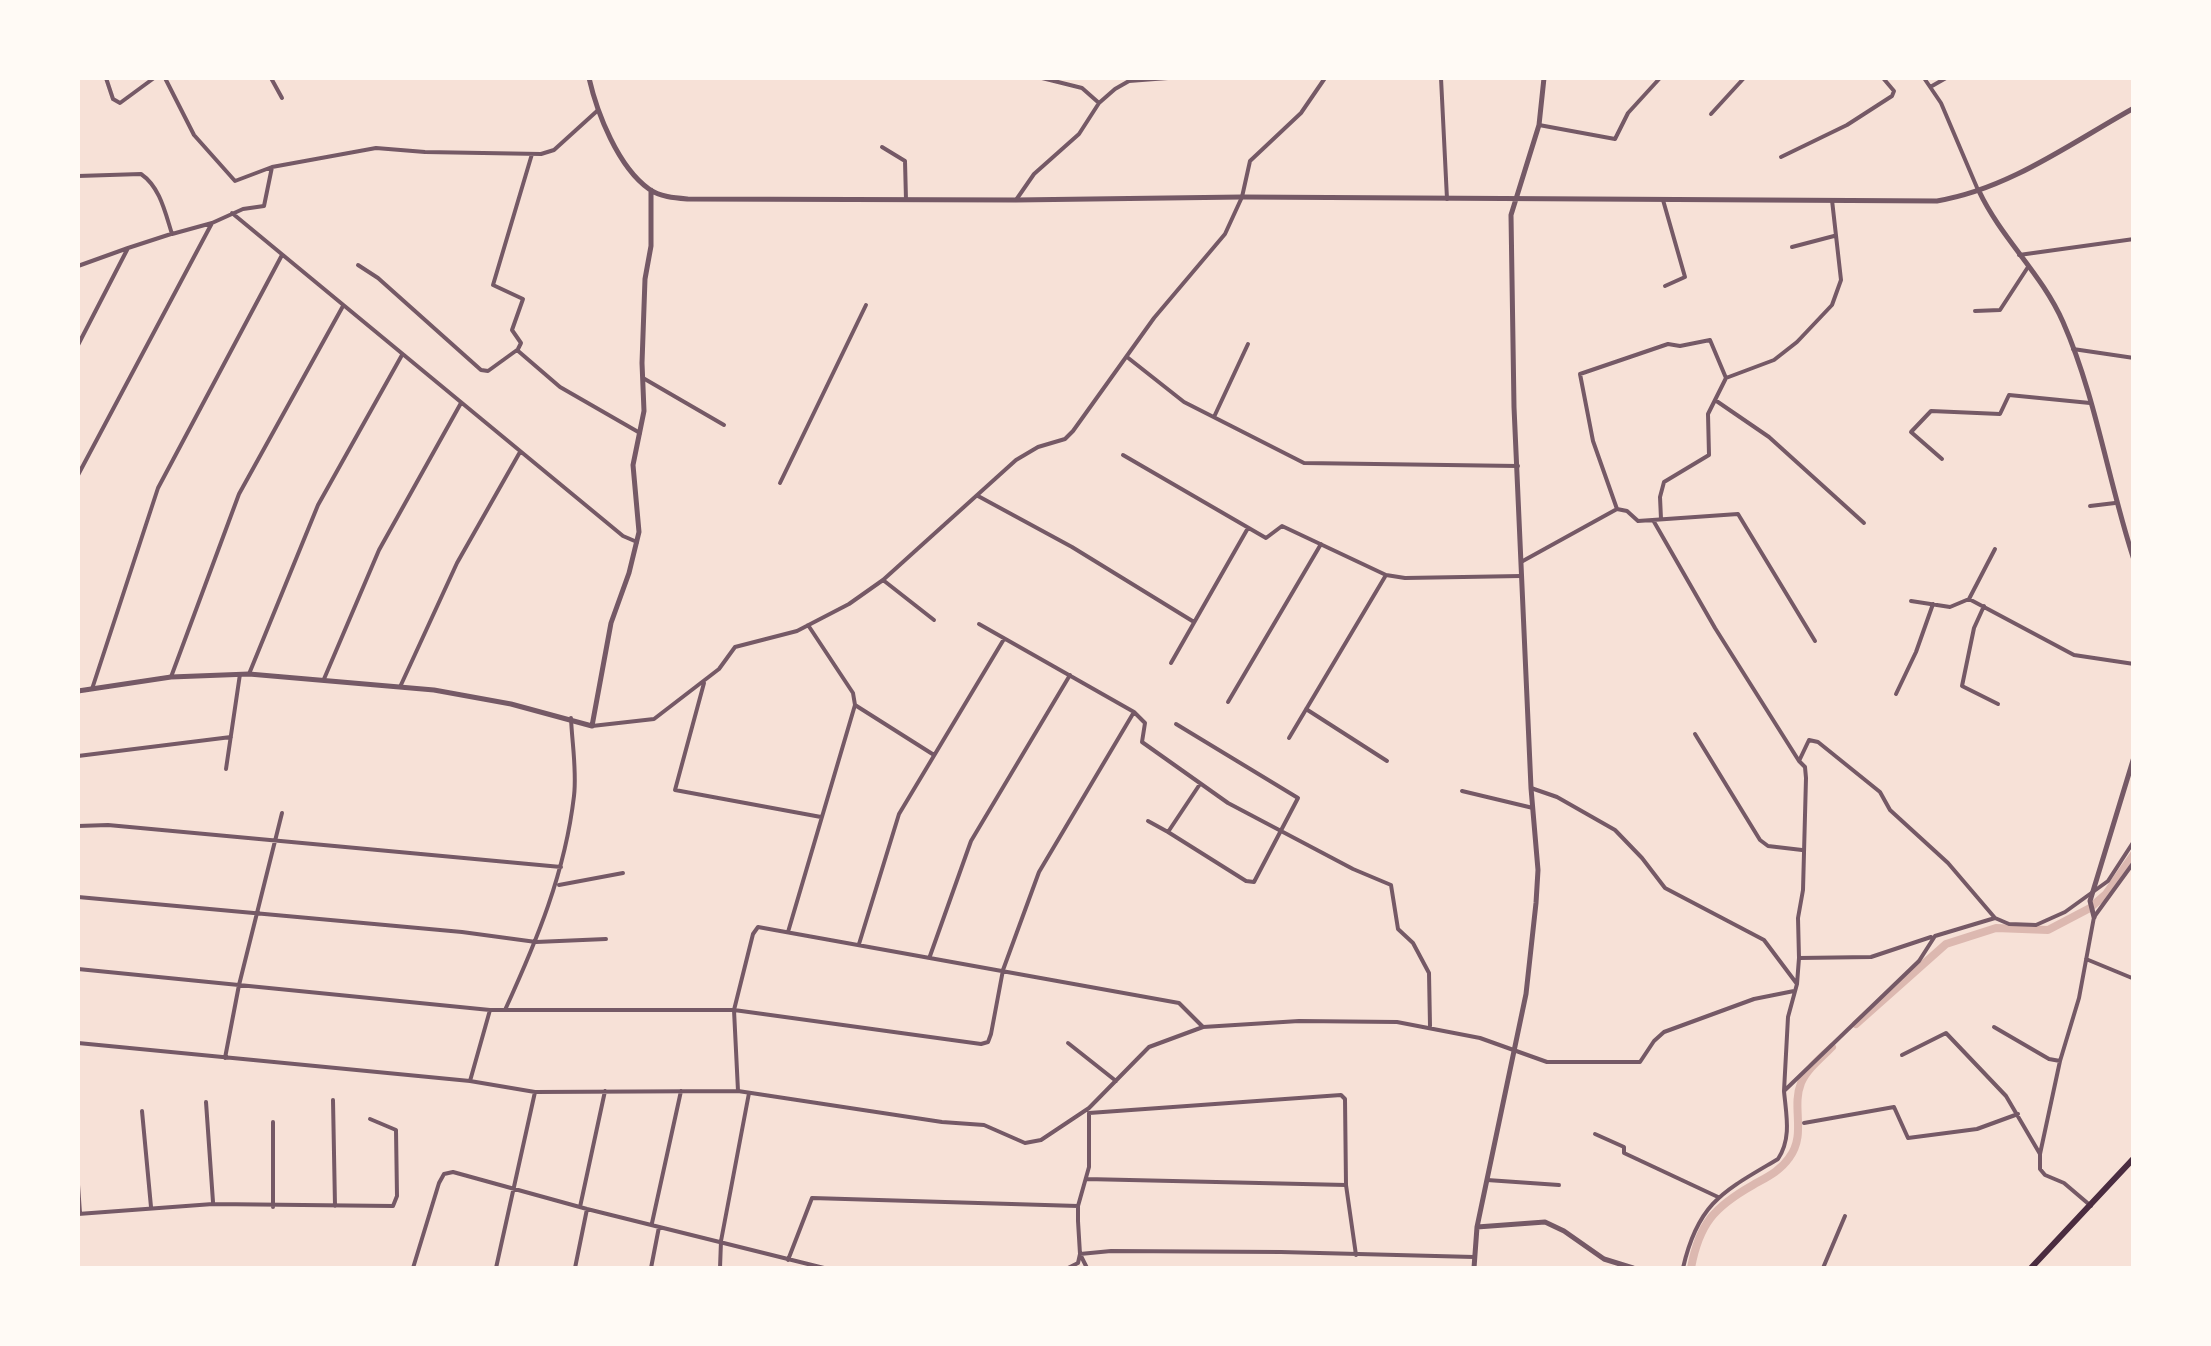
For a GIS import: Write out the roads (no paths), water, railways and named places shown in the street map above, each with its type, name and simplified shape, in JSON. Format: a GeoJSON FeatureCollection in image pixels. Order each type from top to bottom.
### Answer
{"type":"FeatureCollection","features":[{"type":"Feature","properties":{"kind":"main road"},"geometry":{"type":"LineString","coordinates":[[2031,1268],[2134,1158]]}},
{"type":"Feature","properties":{"kind":"street"},"geometry":{"type":"LineString","coordinates":[[106,78],[113,98],[120,103],[154,78]]}},
{"type":"Feature","properties":{"kind":"street"},"geometry":{"type":"LineString","coordinates":[[165,78],[194,135],[224,165],[232,179],[239,180],[272,168],[390,147],[425,152],[532,154],[554,150],[597,111]]}},
{"type":"Feature","properties":{"kind":"street"},"geometry":{"type":"LineString","coordinates":[[271,78],[282,98]]}},
{"type":"Feature","properties":{"kind":"street"},"geometry":{"type":"LineString","coordinates":[[589,78],[597,111],[620,153],[650,190],[688,199],[1937,201],[1979,192],[2134,108]]}},
{"type":"Feature","properties":{"kind":"street"},"geometry":{"type":"LineString","coordinates":[[1042,78],[1082,88],[1099,104]]}},
{"type":"Feature","properties":{"kind":"street"},"geometry":{"type":"LineString","coordinates":[[1016,200],[1047,160],[1079,134],[1099,104],[1121,84],[1168,78]]}},
{"type":"Feature","properties":{"kind":"street"},"geometry":{"type":"LineString","coordinates":[[78,691],[171,677],[249,674],[400,686],[497,701],[592,726],[654,719],[705,682],[736,648],[808,626],[849,604],[883,580],[1016,460],[1038,447],[1065,439],[1154,318],[1225,234],[1242,197],[1250,161],[1301,113],[1325,78]]}},
{"type":"Feature","properties":{"kind":"street"},"geometry":{"type":"LineString","coordinates":[[1441,78],[1446,198]]}},
{"type":"Feature","properties":{"kind":"street"},"geometry":{"type":"LineString","coordinates":[[1474,1268],[1477,1226],[1516,1049],[1538,870],[1510,309],[1511,215],[1539,125],[1544,78]]}},
{"type":"Feature","properties":{"kind":"street"},"geometry":{"type":"LineString","coordinates":[[1539,125],[1614,139],[1628,113],[1660,78]]}},
{"type":"Feature","properties":{"kind":"street"},"geometry":{"type":"LineString","coordinates":[[1711,114],[1744,78]]}},
{"type":"Feature","properties":{"kind":"street"},"geometry":{"type":"LineString","coordinates":[[1781,157],[1848,125],[1892,96],[1894,92],[1884,78]]}},
{"type":"Feature","properties":{"kind":"street"},"geometry":{"type":"LineString","coordinates":[[1924,78],[1932,86],[1979,192],[2047,292],[2073,348],[2134,560]]}},
{"type":"Feature","properties":{"kind":"street"},"geometry":{"type":"LineString","coordinates":[[1932,86],[1946,78]]}},
{"type":"Feature","properties":{"kind":"street"},"geometry":{"type":"LineString","coordinates":[[882,147],[905,162],[906,200]]}},
{"type":"Feature","properties":{"kind":"street"},"geometry":{"type":"LineString","coordinates":[[358,265],[488,372],[517,350],[521,342],[512,330],[523,300],[493,285],[532,154]]}},
{"type":"Feature","properties":{"kind":"street"},"geometry":{"type":"LineString","coordinates":[[78,266],[212,224],[232,213],[264,206],[272,168]]}},
{"type":"Feature","properties":{"kind":"street"},"geometry":{"type":"LineString","coordinates":[[78,176],[141,174],[158,194],[172,234]]}},
{"type":"Feature","properties":{"kind":"street"},"geometry":{"type":"LineString","coordinates":[[592,726],[612,623],[639,526],[633,465],[644,410],[650,190]]}},
{"type":"Feature","properties":{"kind":"street"},"geometry":{"type":"LineString","coordinates":[[1663,200],[1685,277],[1665,286]]}},
{"type":"Feature","properties":{"kind":"street"},"geometry":{"type":"LineString","coordinates":[[1662,519],[1660,497],[1664,482],[1710,455],[1706,424],[1726,378],[1774,360],[1832,305],[1841,280],[1832,200]]}},
{"type":"Feature","properties":{"kind":"street"},"geometry":{"type":"LineString","coordinates":[[232,213],[623,536],[637,542]]}},
{"type":"Feature","properties":{"kind":"street"},"geometry":{"type":"LineString","coordinates":[[78,474],[212,224]]}},
{"type":"Feature","properties":{"kind":"street"},"geometry":{"type":"LineString","coordinates":[[1792,248],[1834,236]]}},
{"type":"Feature","properties":{"kind":"street"},"geometry":{"type":"LineString","coordinates":[[2019,256],[2134,239]]}},
{"type":"Feature","properties":{"kind":"street"},"geometry":{"type":"LineString","coordinates":[[78,346],[128,248]]}},
{"type":"Feature","properties":{"kind":"street"},"geometry":{"type":"LineString","coordinates":[[92,689],[158,488],[282,255]]}},
{"type":"Feature","properties":{"kind":"street"},"geometry":{"type":"LineString","coordinates":[[1975,311],[2000,310],[2028,268]]}},
{"type":"Feature","properties":{"kind":"street"},"geometry":{"type":"LineString","coordinates":[[171,677],[239,494],[343,306]]}},
{"type":"Feature","properties":{"kind":"street"},"geometry":{"type":"LineString","coordinates":[[780,483],[866,306]]}},
{"type":"Feature","properties":{"kind":"street"},"geometry":{"type":"LineString","coordinates":[[1618,509],[1606,485],[1593,440],[1580,374],[1668,344],[1680,346],[1710,340],[1726,378]]}},
{"type":"Feature","properties":{"kind":"street"},"geometry":{"type":"LineString","coordinates":[[1213,418],[1248,344]]}},
{"type":"Feature","properties":{"kind":"street"},"geometry":{"type":"LineString","coordinates":[[2073,348],[2134,358]]}},
{"type":"Feature","properties":{"kind":"street"},"geometry":{"type":"LineString","coordinates":[[517,350],[560,387],[640,433]]}},
{"type":"Feature","properties":{"kind":"street"},"geometry":{"type":"LineString","coordinates":[[249,674],[318,505],[402,356]]}},
{"type":"Feature","properties":{"kind":"street"},"geometry":{"type":"LineString","coordinates":[[1126,356],[1184,402],[1304,463],[1518,466]]}},
{"type":"Feature","properties":{"kind":"street"},"geometry":{"type":"LineString","coordinates":[[643,378],[724,425]]}},
{"type":"Feature","properties":{"kind":"street"},"geometry":{"type":"LineString","coordinates":[[1942,459],[1911,432],[1932,411],[2000,414],[2009,394],[2090,403]]}},
{"type":"Feature","properties":{"kind":"street"},"geometry":{"type":"LineString","coordinates":[[1715,400],[1770,437],[1864,524]]}},
{"type":"Feature","properties":{"kind":"street"},"geometry":{"type":"LineString","coordinates":[[324,680],[379,550],[460,403]]}},
{"type":"Feature","properties":{"kind":"street"},"geometry":{"type":"LineString","coordinates":[[400,686],[457,563],[520,452]]}},
{"type":"Feature","properties":{"kind":"street"},"geometry":{"type":"LineString","coordinates":[[1123,455],[1269,538],[1282,526],[1386,574],[1444,580],[1521,576]]}},
{"type":"Feature","properties":{"kind":"street"},"geometry":{"type":"LineString","coordinates":[[976,496],[1072,548],[1194,622]]}},
{"type":"Feature","properties":{"kind":"street"},"geometry":{"type":"LineString","coordinates":[[2090,506],[2116,503]]}},
{"type":"Feature","properties":{"kind":"street"},"geometry":{"type":"LineString","coordinates":[[1521,562],[1618,509],[1638,521],[1738,514],[1815,640]]}},
{"type":"Feature","properties":{"kind":"street"},"geometry":{"type":"LineString","coordinates":[[1653,520],[1715,628],[1806,768],[1800,958],[1785,1045],[1788,1135],[1778,1158],[1718,1196],[1699,1220],[1690,1238],[1684,1268]]}},
{"type":"Feature","properties":{"kind":"street"},"geometry":{"type":"LineString","coordinates":[[1171,662],[1248,528]]}},
{"type":"Feature","properties":{"kind":"street"},"geometry":{"type":"LineString","coordinates":[[1228,702],[1321,544]]}},
{"type":"Feature","properties":{"kind":"street"},"geometry":{"type":"LineString","coordinates":[[1911,600],[1956,606],[1969,599],[1995,549]]}},
{"type":"Feature","properties":{"kind":"street"},"geometry":{"type":"LineString","coordinates":[[1288,738],[1386,574]]}},
{"type":"Feature","properties":{"kind":"street"},"geometry":{"type":"LineString","coordinates":[[883,580],[934,620]]}},
{"type":"Feature","properties":{"kind":"street"},"geometry":{"type":"LineString","coordinates":[[1969,599],[2074,655],[2134,664]]}},
{"type":"Feature","properties":{"kind":"street"},"geometry":{"type":"LineString","coordinates":[[1896,694],[1933,604]]}},
{"type":"Feature","properties":{"kind":"street"},"geometry":{"type":"LineString","coordinates":[[1984,606],[1974,628],[1962,686],[1998,704]]}},
{"type":"Feature","properties":{"kind":"street"},"geometry":{"type":"LineString","coordinates":[[979,624],[1134,712],[1145,723],[1142,742],[1200,784],[1280,832],[1353,870],[1391,884],[1398,929],[1413,944],[1430,973],[1430,1026]]}},
{"type":"Feature","properties":{"kind":"street"},"geometry":{"type":"LineString","coordinates":[[788,932],[856,706],[853,693],[808,626]]}},
{"type":"Feature","properties":{"kind":"street"},"geometry":{"type":"LineString","coordinates":[[859,944],[894,826],[1004,639]]}},
{"type":"Feature","properties":{"kind":"street"},"geometry":{"type":"LineString","coordinates":[[226,769],[240,674]]}},
{"type":"Feature","properties":{"kind":"street"},"geometry":{"type":"LineString","coordinates":[[930,956],[972,841],[1070,674]]}},
{"type":"Feature","properties":{"kind":"street"},"geometry":{"type":"LineString","coordinates":[[705,682],[675,790],[821,818]]}},
{"type":"Feature","properties":{"kind":"street"},"geometry":{"type":"LineString","coordinates":[[856,706],[934,756]]}},
{"type":"Feature","properties":{"kind":"street"},"geometry":{"type":"LineString","coordinates":[[1306,709],[1387,762]]}},
{"type":"Feature","properties":{"kind":"street"},"geometry":{"type":"LineString","coordinates":[[78,970],[490,1010],[734,1010],[981,1044],[988,1042],[992,1034],[1003,970],[1039,872],[1134,712]]}},
{"type":"Feature","properties":{"kind":"street"},"geometry":{"type":"LineString","coordinates":[[505,1010],[557,885],[575,792],[571,718]]}},
{"type":"Feature","properties":{"kind":"street"},"geometry":{"type":"LineString","coordinates":[[1148,821],[1251,883],[1298,801],[1296,796],[1176,724]]}},
{"type":"Feature","properties":{"kind":"street"},"geometry":{"type":"LineString","coordinates":[[1695,734],[1760,840],[1768,846],[1802,850]]}},
{"type":"Feature","properties":{"kind":"street"},"geometry":{"type":"LineString","coordinates":[[78,756],[231,738]]}},
{"type":"Feature","properties":{"kind":"street"},"geometry":{"type":"LineString","coordinates":[[1799,761],[1808,740],[1818,742],[1880,792],[1890,810],[1948,864],[1995,918],[2008,924],[2036,924],[2084,901],[2108,881],[2134,841]]}},
{"type":"Feature","properties":{"kind":"street"},"geometry":{"type":"LineString","coordinates":[[2094,917],[2092,893],[2134,757]]}},
{"type":"Feature","properties":{"kind":"street"},"geometry":{"type":"LineString","coordinates":[[1168,832],[1200,784]]}},
{"type":"Feature","properties":{"kind":"street"},"geometry":{"type":"LineString","coordinates":[[1531,788],[1558,798],[1615,830],[1665,888],[1764,940],[1797,984]]}},
{"type":"Feature","properties":{"kind":"street"},"geometry":{"type":"LineString","coordinates":[[1462,791],[1534,808]]}},
{"type":"Feature","properties":{"kind":"street"},"geometry":{"type":"LineString","coordinates":[[224,1058],[282,813]]}},
{"type":"Feature","properties":{"kind":"street"},"geometry":{"type":"LineString","coordinates":[[78,826],[108,825],[561,866]]}},
{"type":"Feature","properties":{"kind":"street"},"geometry":{"type":"LineString","coordinates":[[2091,1206],[2040,1169],[2040,1154],[2060,1061],[2077,1007],[2094,917],[2134,862]]}},
{"type":"Feature","properties":{"kind":"street"},"geometry":{"type":"LineString","coordinates":[[557,885],[623,872]]}},
{"type":"Feature","properties":{"kind":"street"},"geometry":{"type":"LineString","coordinates":[[78,897],[536,942],[606,939]]}},
{"type":"Feature","properties":{"kind":"street"},"geometry":{"type":"LineString","coordinates":[[1800,958],[1870,957],[1995,918]]}},
{"type":"Feature","properties":{"kind":"street"},"geometry":{"type":"LineString","coordinates":[[738,1091],[734,1010],[758,927],[1179,1003],[1203,1027]]}},
{"type":"Feature","properties":{"kind":"street"},"geometry":{"type":"LineString","coordinates":[[1784,1091],[1919,961],[1934,936]]}},
{"type":"Feature","properties":{"kind":"street"},"geometry":{"type":"LineString","coordinates":[[2085,958],[2132,978]]}},
{"type":"Feature","properties":{"kind":"street"},"geometry":{"type":"LineString","coordinates":[[78,1043],[470,1080],[535,1092],[749,1092],[984,1125],[1026,1143],[1041,1140],[1089,1110],[1148,1047],[1203,1027],[1348,1020],[1430,1026],[1516,1049],[1546,1062],[1640,1062],[1664,1032],[1754,999],[1794,991]]}},
{"type":"Feature","properties":{"kind":"street"},"geometry":{"type":"LineString","coordinates":[[470,1080],[490,1010]]}},
{"type":"Feature","properties":{"kind":"street"},"geometry":{"type":"LineString","coordinates":[[1994,1028],[2049,1059],[2060,1061]]}},
{"type":"Feature","properties":{"kind":"street"},"geometry":{"type":"LineString","coordinates":[[1902,1055],[1946,1033],[2006,1096],[2040,1154]]}},
{"type":"Feature","properties":{"kind":"street"},"geometry":{"type":"LineString","coordinates":[[1068,1043],[1116,1080]]}},
{"type":"Feature","properties":{"kind":"street"},"geometry":{"type":"LineString","coordinates":[[580,1207],[604,1091]]}},
{"type":"Feature","properties":{"kind":"street"},"geometry":{"type":"LineString","coordinates":[[652,1225],[681,1091]]}},
{"type":"Feature","properties":{"kind":"street"},"geometry":{"type":"LineString","coordinates":[[496,1268],[535,1092]]}},
{"type":"Feature","properties":{"kind":"street"},"geometry":{"type":"LineString","coordinates":[[720,1268],[721,1241],[749,1092]]}},
{"type":"Feature","properties":{"kind":"street"},"geometry":{"type":"LineString","coordinates":[[1089,1110],[1336,1094],[1345,1099],[1346,1185],[1356,1255]]}},
{"type":"Feature","properties":{"kind":"street"},"geometry":{"type":"LineString","coordinates":[[333,1100],[335,1208]]}},
{"type":"Feature","properties":{"kind":"street"},"geometry":{"type":"LineString","coordinates":[[206,1102],[213,1204]]}},
{"type":"Feature","properties":{"kind":"street"},"geometry":{"type":"LineString","coordinates":[[1804,1122],[1894,1107],[1908,1138],[1977,1130],[2018,1114]]}},
{"type":"Feature","properties":{"kind":"street"},"geometry":{"type":"LineString","coordinates":[[1052,1268],[1068,1268],[1078,1262],[1080,1254],[1078,1206],[1086,1179],[1089,1110]]}},
{"type":"Feature","properties":{"kind":"street"},"geometry":{"type":"LineString","coordinates":[[142,1111],[150,1207]]}},
{"type":"Feature","properties":{"kind":"street"},"geometry":{"type":"LineString","coordinates":[[78,1184],[79,1213],[213,1204],[390,1208],[396,1203],[396,1130],[370,1119]]}},
{"type":"Feature","properties":{"kind":"street"},"geometry":{"type":"LineString","coordinates":[[273,1122],[273,1207]]}},
{"type":"Feature","properties":{"kind":"street"},"geometry":{"type":"LineString","coordinates":[[1595,1134],[1624,1147],[1624,1153],[1718,1196]]}},
{"type":"Feature","properties":{"kind":"street"},"geometry":{"type":"LineString","coordinates":[[413,1268],[444,1174],[453,1172],[824,1268]]}},
{"type":"Feature","properties":{"kind":"street"},"geometry":{"type":"LineString","coordinates":[[1086,1179],[1346,1185]]}},
{"type":"Feature","properties":{"kind":"street"},"geometry":{"type":"LineString","coordinates":[[1488,1180],[1560,1185]]}},
{"type":"Feature","properties":{"kind":"street"},"geometry":{"type":"LineString","coordinates":[[788,1260],[812,1198],[1078,1206]]}},
{"type":"Feature","properties":{"kind":"street"},"geometry":{"type":"LineString","coordinates":[[575,1268],[587,1209]]}},
{"type":"Feature","properties":{"kind":"street"},"geometry":{"type":"LineString","coordinates":[[1824,1268],[1845,1216]]}},
{"type":"Feature","properties":{"kind":"street"},"geometry":{"type":"LineString","coordinates":[[1477,1226],[1546,1222],[1604,1259],[1633,1268]]}},
{"type":"Feature","properties":{"kind":"street"},"geometry":{"type":"LineString","coordinates":[[651,1268],[659,1227]]}},
{"type":"Feature","properties":{"kind":"street"},"geometry":{"type":"LineString","coordinates":[[1080,1254],[1131,1251],[1474,1257]]}},
{"type":"Feature","properties":{"kind":"street"},"geometry":{"type":"LineString","coordinates":[[1080,1254],[1087,1268]]}},
{"type":"Feature","properties":{"kind":"street"},"geometry":{"type":"LineString","coordinates":[[231,1268],[246,1268]]}},
{"type":"Feature","properties":{"kind":"waterway"},"geometry":{"type":"LineString","coordinates":[[1856,1024],[1946,944],[1996,928],[2048,930],[2090,908],[2106,894],[2134,854]]}},
{"type":"Feature","properties":{"kind":"waterway"},"geometry":{"type":"LineString","coordinates":[[1691,1268],[1704,1228],[1718,1209],[1782,1167],[1789,1158],[1797,1140],[1801,1083],[1832,1047]]}}]}
